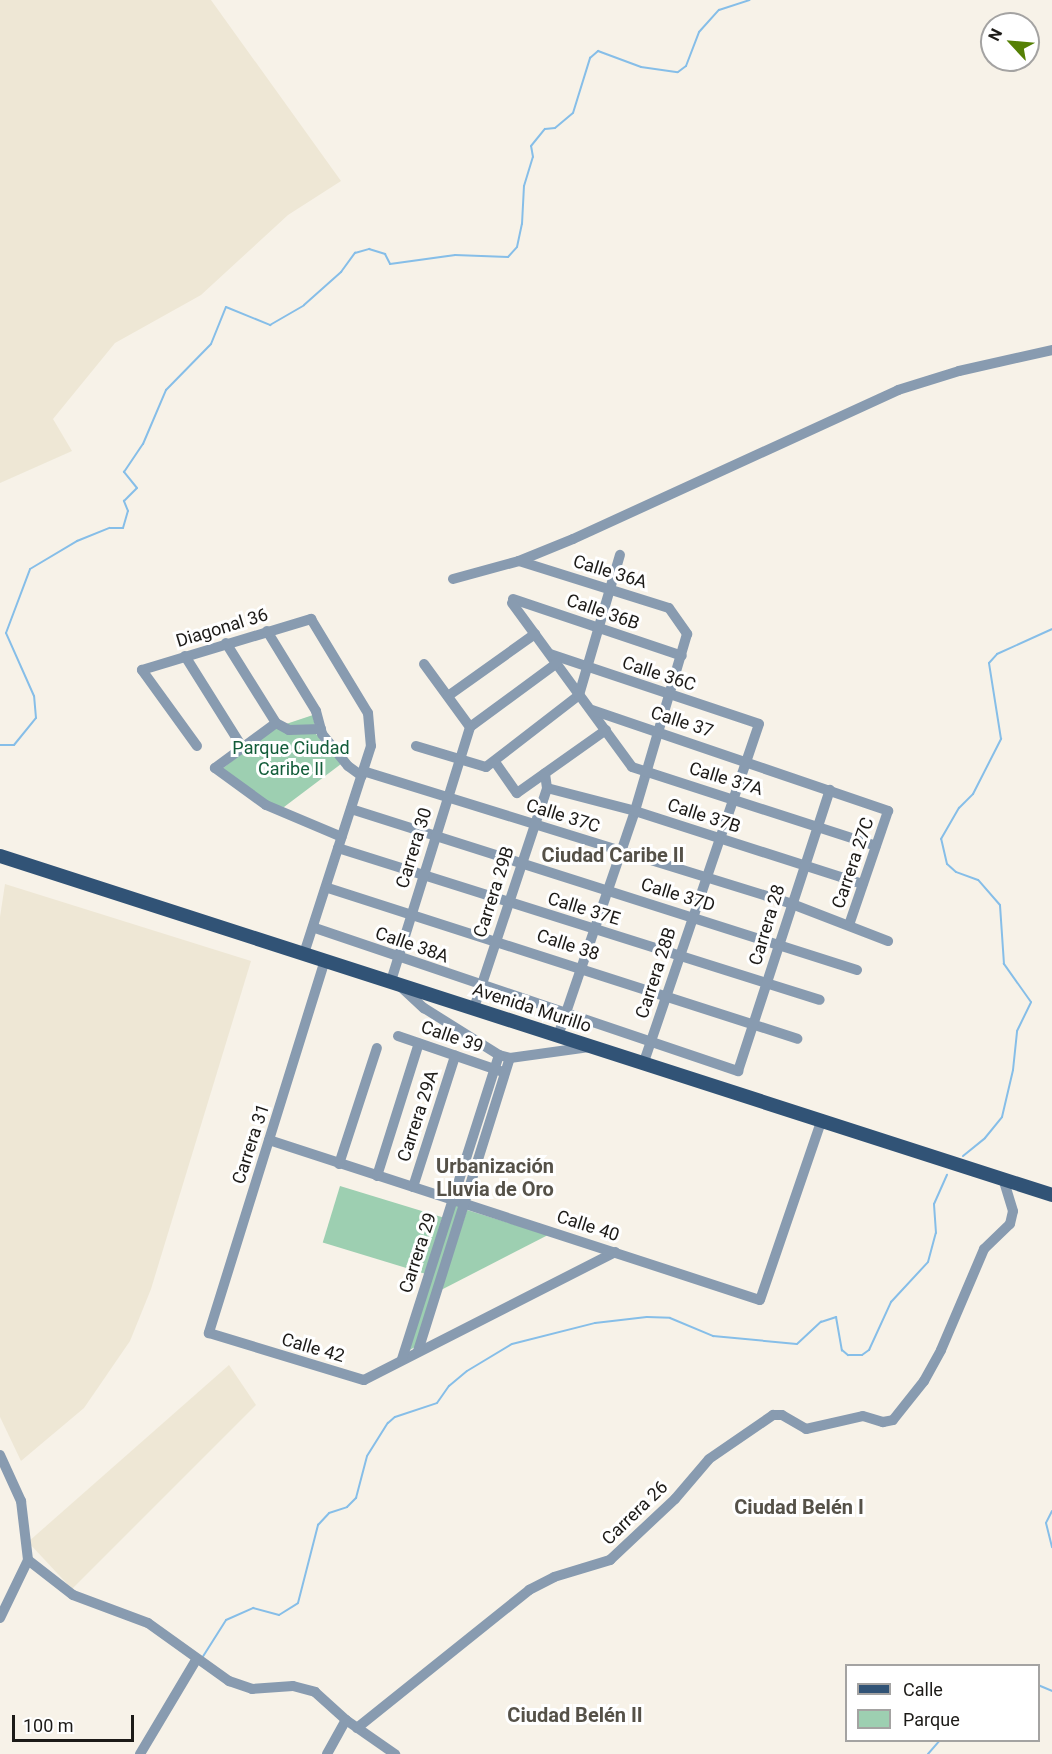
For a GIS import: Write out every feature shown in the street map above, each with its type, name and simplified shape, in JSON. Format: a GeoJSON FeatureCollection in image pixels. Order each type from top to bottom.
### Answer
{"type":"FeatureCollection","features":[{"type":"Feature","properties":{"kind":"main road","name":"Avenida Murillo"},"geometry":{"type":"LineString","coordinates":[[0,856],[1052,1195]]}},
{"type":"Feature","properties":{"kind":"street"},"geometry":{"type":"LineString","coordinates":[[453,579],[519,561],[898,390],[959,371],[1052,350]]}},
{"type":"Feature","properties":{"kind":"street"},"geometry":{"type":"LineString","coordinates":[[416,746],[486,767],[579,695],[620,555]]}},
{"type":"Feature","properties":{"kind":"street","name":"Calle 36A"},"geometry":{"type":"LineString","coordinates":[[519,561],[669,608],[684,626],[687,634],[682,656]]}},
{"type":"Feature","properties":{"kind":"street","name":"Calle 36B"},"geometry":{"type":"LineString","coordinates":[[535,634],[512,601],[682,656]]}},
{"type":"Feature","properties":{"kind":"street","name":"Diagonal 36"},"geometry":{"type":"LineString","coordinates":[[197,746],[142,670],[311,619],[358,693],[368,713],[370,736],[362,774]]}},
{"type":"Feature","properties":{"kind":"street"},"geometry":{"type":"LineString","coordinates":[[267,632],[316,711],[321,729],[348,766],[362,774],[315,928],[304,954]]}},
{"type":"Feature","properties":{"kind":"street"},"geometry":{"type":"LineString","coordinates":[[448,696],[535,634],[591,710]]}},
{"type":"Feature","properties":{"kind":"street"},"geometry":{"type":"LineString","coordinates":[[226,644],[276,723],[289,730],[321,729]]}},
{"type":"Feature","properties":{"kind":"street"},"geometry":{"type":"LineString","coordinates":[[185,656],[242,747]]}},
{"type":"Feature","properties":{"kind":"street"},"geometry":{"type":"LineString","coordinates":[[558,1036],[606,890],[635,811],[682,656]]}},
{"type":"Feature","properties":{"kind":"street"},"geometry":{"type":"LineString","coordinates":[[424,664],[471,727],[554,659]]}},
{"type":"Feature","properties":{"kind":"street","name":"Calle 36C"},"geometry":{"type":"LineString","coordinates":[[554,659],[672,694],[759,724]]}},
{"type":"Feature","properties":{"kind":"street","name":"Calle 37"},"geometry":{"type":"LineString","coordinates":[[591,710],[746,760],[888,811]]}},
{"type":"Feature","properties":{"kind":"street","name":"Calle 37A"},"geometry":{"type":"LineString","coordinates":[[591,710],[632,767],[876,846]]}},
{"type":"Feature","properties":{"kind":"street"},"geometry":{"type":"LineString","coordinates":[[276,723],[214,768],[270,807],[342,837]]}},
{"type":"Feature","properties":{"kind":"street","name":"Carrera 28B"},"geometry":{"type":"LineString","coordinates":[[644,1062],[759,724]]}},
{"type":"Feature","properties":{"kind":"street","name":"Carrera 30"},"geometry":{"type":"LineString","coordinates":[[394,982],[397,958],[471,727]]}},
{"type":"Feature","properties":{"kind":"street"},"geometry":{"type":"LineString","coordinates":[[495,762],[517,793],[606,730]]}},
{"type":"Feature","properties":{"kind":"street"},"geometry":{"type":"LineString","coordinates":[[545,773],[547,788]]}},
{"type":"Feature","properties":{"kind":"street","name":"Calle 37C"},"geometry":{"type":"LineString","coordinates":[[362,774],[447,797],[792,904],[888,941]]}},
{"type":"Feature","properties":{"kind":"street","name":"Calle 37B"},"geometry":{"type":"LineString","coordinates":[[547,788],[635,811],[863,884]]}},
{"type":"Feature","properties":{"kind":"street","name":"Carrera 29B"},"geometry":{"type":"LineString","coordinates":[[474,1008],[520,863],[547,788]]}},
{"type":"Feature","properties":{"kind":"street","name":"Carrera 28"},"geometry":{"type":"LineString","coordinates":[[738,1071],[803,864],[830,790]]}},
{"type":"Feature","properties":{"kind":"street","name":"Calle 37D"},"geometry":{"type":"LineString","coordinates":[[351,809],[857,970]]}},
{"type":"Feature","properties":{"kind":"street","name":"Carrera 27C"},"geometry":{"type":"LineString","coordinates":[[849,925],[888,811]]}},
{"type":"Feature","properties":{"kind":"street","name":"Calle 37E"},"geometry":{"type":"LineString","coordinates":[[338,848],[820,1000]]}},
{"type":"Feature","properties":{"kind":"street","name":"Calle 38"},"geometry":{"type":"LineString","coordinates":[[327,888],[580,966],[797,1039]]}},
{"type":"Feature","properties":{"kind":"street","name":"Calle 38A"},"geometry":{"type":"LineString","coordinates":[[315,928],[397,958],[738,1071]]}},
{"type":"Feature","properties":{"kind":"street","name":"Carrera 31"},"geometry":{"type":"LineString","coordinates":[[212,1335],[208,1330],[325,960]]}},
{"type":"Feature","properties":{"kind":"street"},"geometry":{"type":"LineString","coordinates":[[394,982],[424,1008],[499,1055],[510,1058],[592,1047]]}},
{"type":"Feature","properties":{"kind":"street","name":"Calle 39"},"geometry":{"type":"LineString","coordinates":[[398,1036],[506,1072]]}},
{"type":"Feature","properties":{"kind":"street"},"geometry":{"type":"LineString","coordinates":[[377,1176],[419,1043]]}},
{"type":"Feature","properties":{"kind":"street"},"geometry":{"type":"LineString","coordinates":[[339,1164],[377,1048]]}},
{"type":"Feature","properties":{"kind":"street","name":"Carrera 29"},"geometry":{"type":"LineString","coordinates":[[418,1351],[499,1055]]}},
{"type":"Feature","properties":{"kind":"street","name":"Carrera 29A"},"geometry":{"type":"LineString","coordinates":[[413,1187],[455,1056]]}},
{"type":"Feature","properties":{"kind":"street","name":"Carrera 29"},"geometry":{"type":"LineString","coordinates":[[402,1359],[510,1058]]}},
{"type":"Feature","properties":{"kind":"street","name":"Calle 40"},"geometry":{"type":"LineString","coordinates":[[269,1140],[760,1300],[822,1119]]}},
{"type":"Feature","properties":{"kind":"street","name":"Carrera 26"},"geometry":{"type":"LineString","coordinates":[[357,1728],[529,1590],[554,1577],[610,1560],[675,1499],[709,1460],[773,1415],[782,1415],[806,1429],[863,1416],[883,1422],[897,1416],[924,1381],[958,1314],[984,1248],[1010,1224],[1012,1211],[1003,1179]]}},
{"type":"Feature","properties":{"kind":"street","name":"Calle 42"},"geometry":{"type":"LineString","coordinates":[[212,1335],[364,1380],[615,1252]]}},
{"type":"Feature","properties":{"kind":"street"},"geometry":{"type":"LineString","coordinates":[[0,1455],[21,1501],[28,1560],[0,1618]]}},
{"type":"Feature","properties":{"kind":"street"},"geometry":{"type":"LineString","coordinates":[[28,1560],[73,1595],[148,1623],[196,1660],[229,1681],[252,1689],[304,1687],[315,1692],[346,1720],[395,1754]]}},
{"type":"Feature","properties":{"kind":"street"},"geometry":{"type":"LineString","coordinates":[[140,1754],[196,1660]]}},
{"type":"Feature","properties":{"kind":"street"},"geometry":{"type":"LineString","coordinates":[[327,1754],[346,1720]]}},
{"type":"Feature","properties":{"kind":"shaded area"},"geometry":{"type":"Polygon","coordinates":[[[0,0],[211,0],[341,181],[288,215],[201,295],[115,343],[53,419],[72,451],[0,483],[0,0]]]}},
{"type":"Feature","properties":{"kind":"shaded area"},"geometry":{"type":"Polygon","coordinates":[[[5,884],[251,961],[151,1289],[130,1341],[84,1408],[21,1461],[0,1417],[0,917],[5,884]]]}},
{"type":"Feature","properties":{"kind":"shaded area"},"geometry":{"type":"Polygon","coordinates":[[[229,1365],[256,1405],[72,1589],[28,1542],[229,1365]]]}},
{"type":"Feature","properties":{"kind":"green space","name":"Parque Ciudad Caribe II"},"geometry":{"type":"Polygon","coordinates":[[[313,715],[316,734],[341,764],[284,807],[271,806],[222,769],[274,728],[313,715]]]}},
{"type":"Feature","properties":{"kind":"green space"},"geometry":{"type":"Polygon","coordinates":[[[340,1186],[442,1217],[425,1274],[323,1242],[340,1186]]]}},
{"type":"Feature","properties":{"kind":"green space"},"geometry":{"type":"Polygon","coordinates":[[[454,1204],[460,1206],[415,1347],[408,1351],[454,1204]]]}},
{"type":"Feature","properties":{"kind":"green space"},"geometry":{"type":"Polygon","coordinates":[[[467,1210],[548,1235],[441,1290],[467,1210]]]}},
{"type":"Feature","properties":{"kind":"waterway"},"geometry":{"type":"LineString","coordinates":[[0,745],[14,745],[36,718],[34,696],[6,633],[30,569],[77,541],[110,528],[123,528],[128,511],[124,501],[137,488],[124,472],[143,444],[166,390],[211,344],[226,307],[270,325],[304,305],[341,272],[355,253],[369,249],[385,254],[390,264],[455,255],[508,257],[517,247],[522,224],[524,186],[533,157],[531,146],[545,129],[555,128],[573,113],[590,58],[598,51],[641,67],[678,72],[686,66],[699,32],[719,10],[749,0]]}},
{"type":"Feature","properties":{"kind":"waterway"},"geometry":{"type":"LineString","coordinates":[[963,1156],[985,1138],[1002,1117],[1013,1070],[1017,1031],[1031,1002],[1004,964],[1000,905],[978,880],[956,872],[947,864],[941,839],[959,808],[973,794],[1001,739],[989,663],[997,654],[1052,629]]}},
{"type":"Feature","properties":{"kind":"waterway"},"geometry":{"type":"LineString","coordinates":[[202,1658],[226,1620],[253,1608],[279,1615],[298,1603],[318,1525],[329,1513],[347,1507],[356,1498],[367,1456],[388,1423],[395,1417],[437,1403],[449,1386],[467,1371],[512,1344],[595,1323],[647,1317],[670,1318],[713,1336],[797,1344],[821,1322],[836,1317],[842,1350],[848,1355],[862,1355],[869,1350],[891,1302],[928,1262],[936,1233],[934,1204],[947,1175]]}},
{"type":"Feature","properties":{"kind":"waterway"},"geometry":{"type":"LineString","coordinates":[[1052,1511],[1046,1523],[1052,1547]]}},
{"type":"Feature","properties":{"kind":"waterway"},"geometry":{"type":"LineString","coordinates":[[1040,1686],[1052,1691]]}},
{"type":"Feature","properties":{"kind":"waterway"},"geometry":{"type":"LineString","coordinates":[[928,1754],[938,1742]]}},
{"type":"Feature","properties":{"kind":"district","name":"Ciudad Caribe II"},"geometry":{"type":"Point","coordinates":[613,855]}},
{"type":"Feature","properties":{"kind":"district","name":"Urbanización Lluvia de Oro"},"geometry":{"type":"Point","coordinates":[495,1178]}},
{"type":"Feature","properties":{"kind":"district","name":"Ciudad Belén I"},"geometry":{"type":"Point","coordinates":[799,1507]}},
{"type":"Feature","properties":{"kind":"district","name":"Ciudad Belén II"},"geometry":{"type":"Point","coordinates":[575,1715]}}]}
